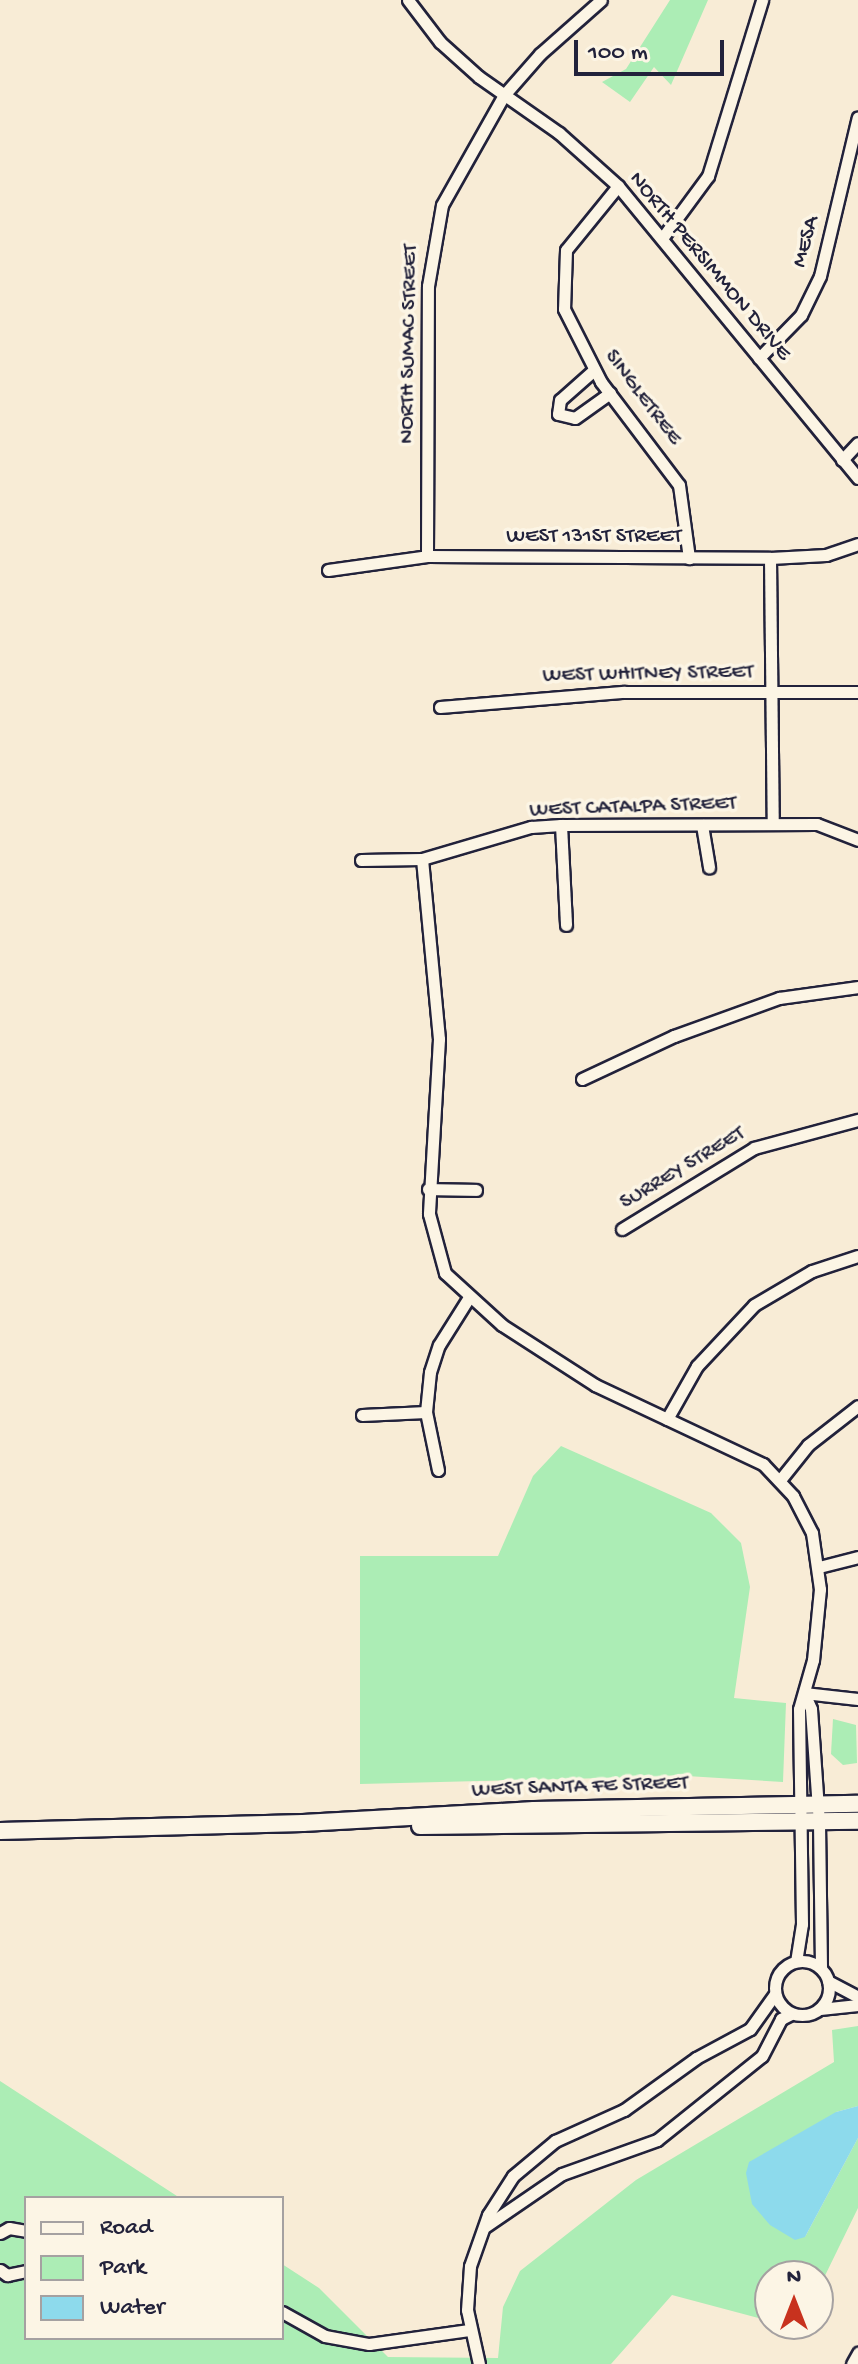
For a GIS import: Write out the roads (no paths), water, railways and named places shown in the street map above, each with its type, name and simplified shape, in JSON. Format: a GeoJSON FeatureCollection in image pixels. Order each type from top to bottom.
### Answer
{"type":"FeatureCollection","features":[{"type":"Feature","properties":{"kind":"street","name":"NORTH PERSIMMON DRIVE"},"geometry":{"type":"LineString","coordinates":[[408,0],[440,42],[504,95],[559,133],[618,186],[858,478]]}},
{"type":"Feature","properties":{"kind":"street","name":"NORTH SUMAC STREET"},"geometry":{"type":"LineString","coordinates":[[427,556],[428,286],[433,233],[452,181],[504,95],[540,54],[601,0]]}},
{"type":"Feature","properties":{"kind":"street"},"geometry":{"type":"LineString","coordinates":[[663,237],[708,176],[762,0]]}},
{"type":"Feature","properties":{"kind":"street","name":"MESA"},"geometry":{"type":"LineString","coordinates":[[759,358],[801,315],[820,276],[858,117]]}},
{"type":"Feature","properties":{"kind":"street","name":"SINGLETREE"},"geometry":{"type":"LineString","coordinates":[[618,186],[578,229],[563,264],[568,323],[594,370],[679,485],[689,558]]}},
{"type":"Feature","properties":{"kind":"street"},"geometry":{"type":"LineString","coordinates":[[594,370],[560,400],[558,414],[575,418],[610,393]]}},
{"type":"Feature","properties":{"kind":"street"},"geometry":{"type":"LineString","coordinates":[[842,460],[858,443]]}},
{"type":"Feature","properties":{"kind":"street","name":"WEST 131ST STREET"},"geometry":{"type":"LineString","coordinates":[[328,570],[427,556],[770,558],[826,555],[858,544]]}},
{"type":"Feature","properties":{"kind":"street"},"geometry":{"type":"LineString","coordinates":[[770,558],[774,693],[773,824]]}},
{"type":"Feature","properties":{"kind":"street","name":"WEST WHITNEY STREET"},"geometry":{"type":"LineString","coordinates":[[440,707],[624,692],[858,692]]}},
{"type":"Feature","properties":{"kind":"street"},"geometry":{"type":"LineString","coordinates":[[561,825],[566,925]]}},
{"type":"Feature","properties":{"kind":"street","name":"WEST CATALPA STREET"},"geometry":{"type":"LineString","coordinates":[[361,860],[422,859],[531,827],[561,825],[828,825],[858,840]]}},
{"type":"Feature","properties":{"kind":"street"},"geometry":{"type":"LineString","coordinates":[[702,825],[709,867]]}},
{"type":"Feature","properties":{"kind":"street"},"geometry":{"type":"LineString","coordinates":[[422,859],[439,1039],[428,1189],[437,1256],[468,1299],[595,1385],[746,1454],[780,1480],[804,1514],[819,1567],[813,1660],[799,1709],[798,1823],[802,1924],[796,1961]]}},
{"type":"Feature","properties":{"kind":"street"},"geometry":{"type":"LineString","coordinates":[[582,1079],[674,1036],[779,998],[858,987]]}},
{"type":"Feature","properties":{"kind":"street","name":"SURREY STREET"},"geometry":{"type":"LineString","coordinates":[[622,1229],[754,1148],[858,1120]]}},
{"type":"Feature","properties":{"kind":"street"},"geometry":{"type":"LineString","coordinates":[[428,1189],[476,1190]]}},
{"type":"Feature","properties":{"kind":"street"},"geometry":{"type":"LineString","coordinates":[[667,1419],[697,1366],[754,1305],[812,1271],[858,1256]]}},
{"type":"Feature","properties":{"kind":"street"},"geometry":{"type":"LineString","coordinates":[[438,1470],[426,1412],[434,1357],[468,1299]]}},
{"type":"Feature","properties":{"kind":"street"},"geometry":{"type":"LineString","coordinates":[[780,1480],[818,1436],[858,1406]]}},
{"type":"Feature","properties":{"kind":"street"},"geometry":{"type":"LineString","coordinates":[[362,1415],[426,1412]]}},
{"type":"Feature","properties":{"kind":"street"},"geometry":{"type":"LineString","coordinates":[[819,1567],[858,1557]]}},
{"type":"Feature","properties":{"kind":"street"},"geometry":{"type":"LineString","coordinates":[[804,1693],[858,1699]]}},
{"type":"Feature","properties":{"kind":"street"},"geometry":{"type":"LineString","coordinates":[[804,1693],[811,1709],[818,1805],[821,1968],[828,1981],[829,1995],[819,2009]]}},
{"type":"Feature","properties":{"kind":"street","name":"WEST SANTA FE STREET"},"geometry":{"type":"LineString","coordinates":[[0,1831],[303,1823],[534,1810],[858,1804]]}},
{"type":"Feature","properties":{"kind":"street","name":"WEST SANTA FE STREET"},"geometry":{"type":"LineString","coordinates":[[303,1823],[534,1828],[858,1821]]}},
{"type":"Feature","properties":{"kind":"street"},"geometry":{"type":"LineString","coordinates":[[479,2364],[469,2330],[470,2266],[498,2196],[536,2154],[574,2130],[624,2110],[706,2052],[750,2029],[775,1994],[781,1970],[796,1961],[821,1968]]}},
{"type":"Feature","properties":{"kind":"street"},"geometry":{"type":"LineString","coordinates":[[828,1981],[858,1997]]}},
{"type":"Feature","properties":{"kind":"street"},"geometry":{"type":"LineString","coordinates":[[775,1994],[791,2014]]}},
{"type":"Feature","properties":{"kind":"street"},"geometry":{"type":"LineString","coordinates":[[486,2226],[562,2174],[657,2140],[762,2056],[781,2019],[791,2014],[858,2005]]}},
{"type":"Feature","properties":{"kind":"street"},"geometry":{"type":"LineString","coordinates":[[0,2233],[9,2228],[24,2231]]}},
{"type":"Feature","properties":{"kind":"street"},"geometry":{"type":"LineString","coordinates":[[0,2270],[7,2275],[24,2271]]}},
{"type":"Feature","properties":{"kind":"street"},"geometry":{"type":"LineString","coordinates":[[284,2313],[325,2336],[369,2344],[469,2330]]}},
{"type":"Feature","properties":{"kind":"street"},"geometry":{"type":"LineString","coordinates":[[852,2364],[858,2353]]}},
{"type":"Feature","properties":{"kind":"water"},"geometry":{"type":"Polygon","coordinates":[[[858,2106],[858,2138],[805,2237],[795,2240],[770,2225],[752,2204],[746,2173],[749,2162],[836,2112],[858,2106]]]}}]}
